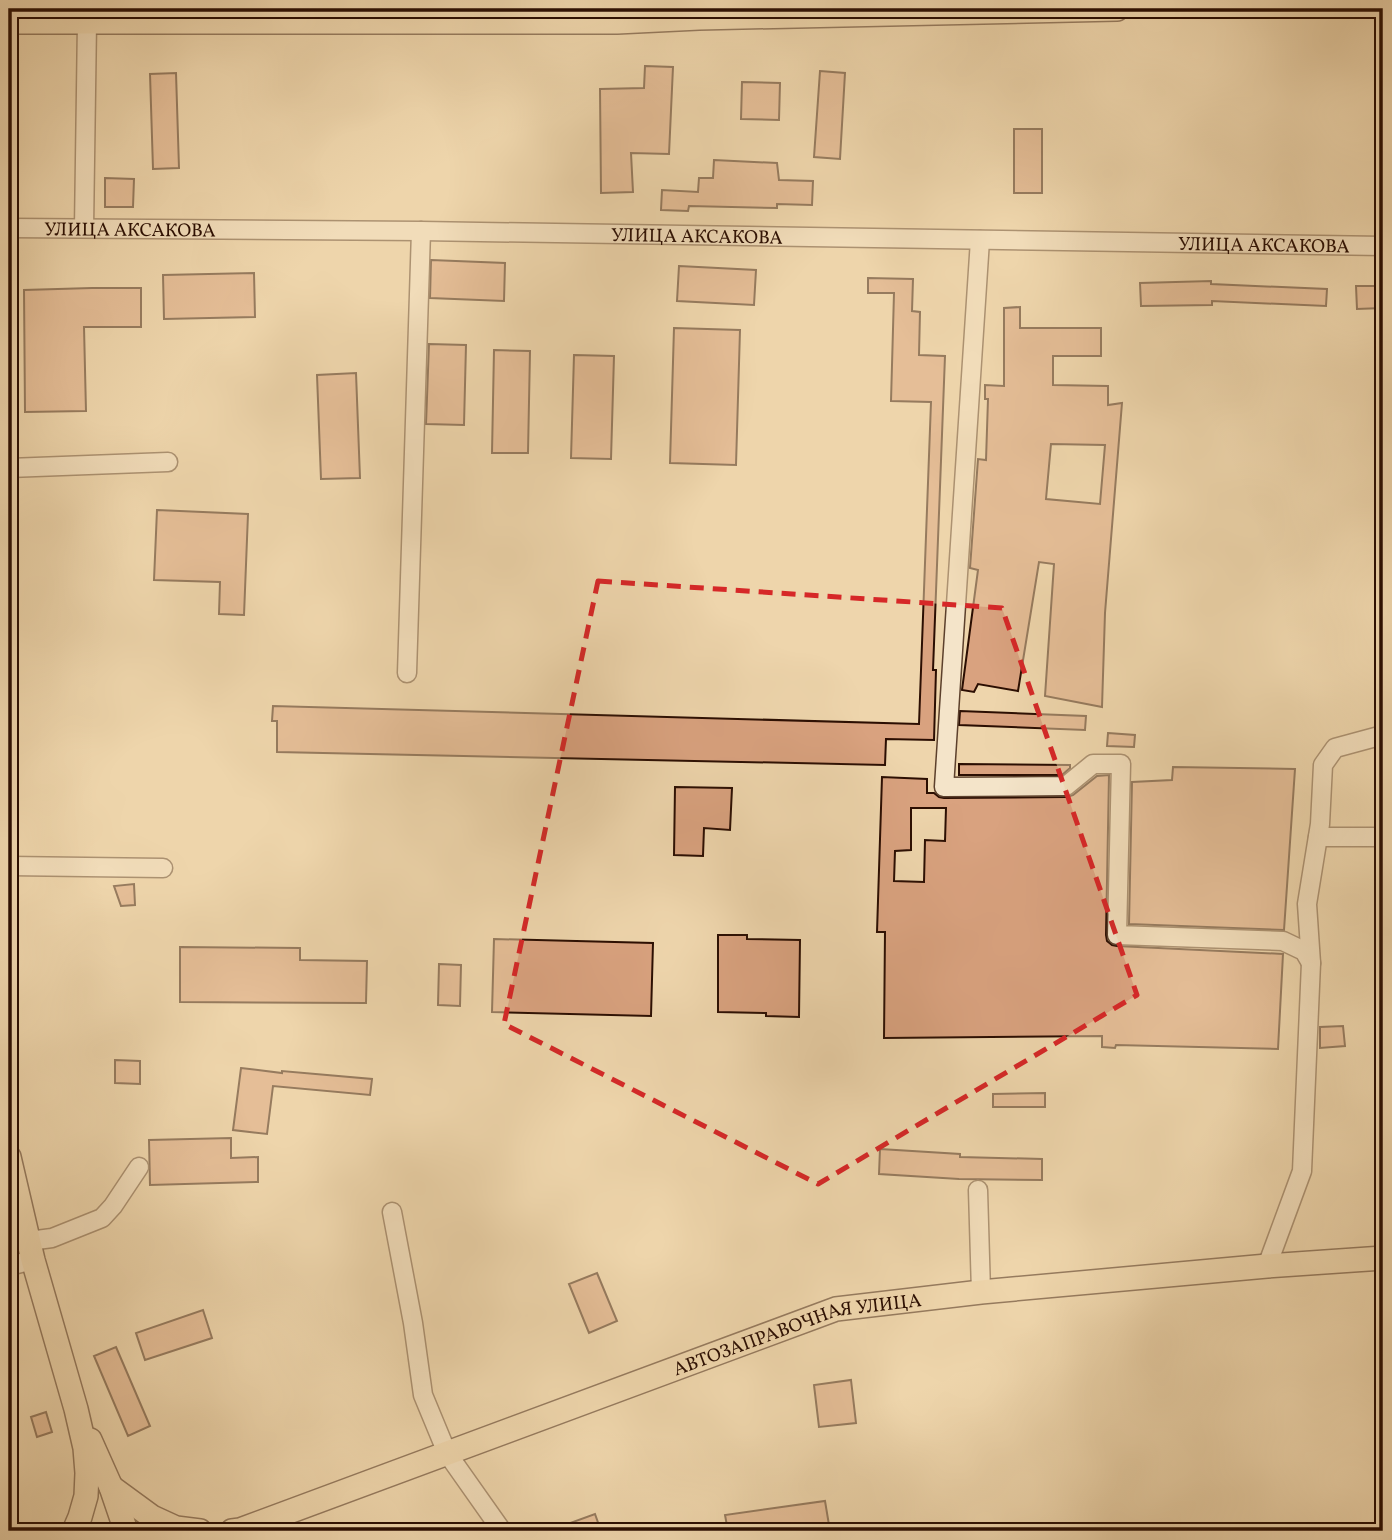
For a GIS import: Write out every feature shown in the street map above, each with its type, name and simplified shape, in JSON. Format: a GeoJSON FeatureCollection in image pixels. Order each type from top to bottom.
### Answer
{"type":"FeatureCollection","features":[{"type":"Feature","properties":{"kind":"main road"},"geometry":{"type":"LineString","coordinates":[[9,22],[1117,9]]}},
{"type":"Feature","properties":{"kind":"main road"},"geometry":{"type":"LineString","coordinates":[[9,1157],[31,1250],[85,1448],[86,1496],[74,1531]]}},
{"type":"Feature","properties":{"kind":"main road","name":"АВТОЗАПРАВОЧНАЯ УЛИЦА"},"geometry":{"type":"LineString","coordinates":[[237,1531],[836,1309],[981,1292],[1383,1258]]}},
{"type":"Feature","properties":{"kind":"main road"},"geometry":{"type":"LineString","coordinates":[[76,1409],[111,1487],[126,1531]]}},
{"type":"Feature","properties":{"kind":"main road"},"geometry":{"type":"LineString","coordinates":[[111,1487],[152,1517],[176,1528],[200,1531]]}},
{"type":"Feature","properties":{"kind":"street"},"geometry":{"type":"LineString","coordinates":[[84,228],[88,22]]}},
{"type":"Feature","properties":{"kind":"street","name":"УЛИЦА АКСАКОВА"},"geometry":{"type":"LineString","coordinates":[[9,228],[421,231],[1383,246]]}},
{"type":"Feature","properties":{"kind":"street"},"geometry":{"type":"LineString","coordinates":[[407,673],[421,231]]}},
{"type":"Feature","properties":{"kind":"street"},"geometry":{"type":"LineString","coordinates":[[980,240],[944,787],[1066,786],[1093,764],[1121,764],[1117,935],[1283,941],[1304,951],[1311,963]]}},
{"type":"Feature","properties":{"kind":"street"},"geometry":{"type":"LineString","coordinates":[[9,468],[168,462]]}},
{"type":"Feature","properties":{"kind":"street"},"geometry":{"type":"LineString","coordinates":[[1267,1266],[1302,1171],[1311,963],[1307,904],[1320,824],[1323,765],[1335,748],[1383,736]]}},
{"type":"Feature","properties":{"kind":"street"},"geometry":{"type":"LineString","coordinates":[[1318,838],[1383,837]]}},
{"type":"Feature","properties":{"kind":"street"},"geometry":{"type":"LineString","coordinates":[[9,866],[163,868]]}},
{"type":"Feature","properties":{"kind":"street"},"geometry":{"type":"LineString","coordinates":[[9,1266],[52,1238],[102,1218],[139,1167]]}},
{"type":"Feature","properties":{"kind":"street"},"geometry":{"type":"LineString","coordinates":[[978,1190],[981,1292]]}},
{"type":"Feature","properties":{"kind":"street"},"geometry":{"type":"LineString","coordinates":[[392,1212],[413,1323],[423,1395],[447,1453],[502,1531]]}},
{"type":"Feature","properties":{"kind":"highlighted area"},"geometry":{"type":"Polygon","coordinates":[[[598,581],[1002,608],[1137,995],[818,1184],[504,1024],[598,581]]]}},
{"type":"Feature","properties":{"kind":"building"},"geometry":{"type":"Polygon","coordinates":[[[645,66],[673,67],[669,154],[631,153],[633,192],[601,193],[600,89],[644,88],[645,66]]]}},
{"type":"Feature","properties":{"kind":"building"},"geometry":{"type":"Polygon","coordinates":[[[820,71],[845,73],[840,159],[814,157],[820,71]]]}},
{"type":"Feature","properties":{"kind":"building"},"geometry":{"type":"Polygon","coordinates":[[[176,73],[179,168],[153,169],[150,74],[176,73]]]}},
{"type":"Feature","properties":{"kind":"building"},"geometry":{"type":"Polygon","coordinates":[[[742,82],[780,83],[779,120],[741,119],[742,82]]]}},
{"type":"Feature","properties":{"kind":"building"},"geometry":{"type":"Polygon","coordinates":[[[1014,129],[1042,129],[1042,193],[1014,193],[1014,129]]]}},
{"type":"Feature","properties":{"kind":"building"},"geometry":{"type":"Polygon","coordinates":[[[714,160],[777,163],[779,180],[813,181],[812,205],[777,204],[777,208],[689,206],[688,211],[661,210],[662,190],[698,192],[699,178],[713,178],[714,160]]]}},
{"type":"Feature","properties":{"kind":"building"},"geometry":{"type":"Polygon","coordinates":[[[105,178],[134,179],[133,207],[105,207],[105,178]]]}},
{"type":"Feature","properties":{"kind":"building"},"geometry":{"type":"Polygon","coordinates":[[[431,260],[505,263],[504,301],[430,298],[431,260]]]}},
{"type":"Feature","properties":{"kind":"building"},"geometry":{"type":"Polygon","coordinates":[[[679,266],[756,270],[754,305],[677,301],[679,266]]]}},
{"type":"Feature","properties":{"kind":"building"},"geometry":{"type":"Polygon","coordinates":[[[254,273],[255,317],[164,319],[163,275],[254,273]]]}},
{"type":"Feature","properties":{"kind":"building"},"geometry":{"type":"Polygon","coordinates":[[[868,278],[913,279],[912,311],[920,312],[919,355],[945,356],[933,670],[936,670],[934,740],[886,739],[885,765],[277,752],[277,721],[272,721],[273,706],[919,724],[931,402],[891,401],[894,293],[868,293],[868,278]]]}},
{"type":"Feature","properties":{"kind":"building"},"geometry":{"type":"Polygon","coordinates":[[[1211,281],[1211,284],[1327,289],[1326,306],[1212,301],[1212,305],[1141,306],[1140,283],[1211,281]]]}},
{"type":"Feature","properties":{"kind":"building"},"geometry":{"type":"Polygon","coordinates":[[[1356,286],[1383,286],[1383,308],[1357,309],[1356,286]]]}},
{"type":"Feature","properties":{"kind":"building"},"geometry":{"type":"Polygon","coordinates":[[[141,288],[141,327],[84,327],[86,411],[25,412],[24,290],[141,288]]]}},
{"type":"Feature","properties":{"kind":"building"},"geometry":{"type":"Polygon","coordinates":[[[1020,307],[1020,328],[1101,328],[1101,356],[1053,356],[1053,385],[1108,386],[1108,405],[1122,403],[1105,613],[1102,707],[1045,696],[1054,564],[1039,562],[1018,691],[978,684],[974,692],[962,690],[978,570],[970,568],[978,459],[986,460],[988,399],[985,399],[985,385],[1004,386],[1004,308],[1020,307]],[[1051,444],[1046,499],[1100,504],[1105,445],[1051,444]]]}},
{"type":"Feature","properties":{"kind":"building"},"geometry":{"type":"Polygon","coordinates":[[[674,328],[740,330],[736,465],[670,463],[674,328]]]}},
{"type":"Feature","properties":{"kind":"building"},"geometry":{"type":"Polygon","coordinates":[[[429,344],[466,345],[464,425],[426,424],[429,344]]]}},
{"type":"Feature","properties":{"kind":"building"},"geometry":{"type":"Polygon","coordinates":[[[494,350],[530,351],[528,453],[492,453],[494,350]]]}},
{"type":"Feature","properties":{"kind":"building"},"geometry":{"type":"Polygon","coordinates":[[[574,355],[614,356],[611,459],[571,458],[574,355]]]}},
{"type":"Feature","properties":{"kind":"building"},"geometry":{"type":"Polygon","coordinates":[[[356,373],[360,478],[321,479],[317,375],[356,373]]]}},
{"type":"Feature","properties":{"kind":"building"},"geometry":{"type":"Polygon","coordinates":[[[157,510],[248,514],[244,615],[219,614],[220,582],[154,580],[157,510]]]}},
{"type":"Feature","properties":{"kind":"building"},"geometry":{"type":"Polygon","coordinates":[[[960,711],[1086,716],[1085,730],[959,725],[960,711]]]}},
{"type":"Feature","properties":{"kind":"building"},"geometry":{"type":"Polygon","coordinates":[[[1108,733],[1135,735],[1134,747],[1107,746],[1108,733]]]}},
{"type":"Feature","properties":{"kind":"building"},"geometry":{"type":"Polygon","coordinates":[[[959,764],[1070,765],[1070,768],[1062,775],[959,775],[959,764]]]}},
{"type":"Feature","properties":{"kind":"building"},"geometry":{"type":"Polygon","coordinates":[[[1173,767],[1295,769],[1284,930],[1129,924],[1132,782],[1172,780],[1173,767]]]}},
{"type":"Feature","properties":{"kind":"building"},"geometry":{"type":"Polygon","coordinates":[[[1109,775],[1107,941],[1117,946],[1283,954],[1278,1049],[1116,1045],[1115,1048],[1102,1047],[1102,1036],[884,1038],[885,932],[877,932],[882,777],[927,779],[927,793],[944,798],[1066,797],[1073,795],[1097,776],[1109,775]],[[911,808],[911,850],[895,851],[894,881],[924,882],[925,840],[945,841],[946,808],[911,808]]]}},
{"type":"Feature","properties":{"kind":"building"},"geometry":{"type":"Polygon","coordinates":[[[675,787],[732,788],[730,830],[704,828],[703,856],[674,855],[675,787]]]}},
{"type":"Feature","properties":{"kind":"building"},"geometry":{"type":"Polygon","coordinates":[[[134,884],[135,905],[121,906],[114,886],[134,884]]]}},
{"type":"Feature","properties":{"kind":"building"},"geometry":{"type":"Polygon","coordinates":[[[718,935],[747,935],[747,939],[800,940],[799,1017],[718,1012],[718,935]]]}},
{"type":"Feature","properties":{"kind":"building"},"geometry":{"type":"Polygon","coordinates":[[[494,939],[653,943],[651,1016],[492,1012],[494,939]]]}},
{"type":"Feature","properties":{"kind":"building"},"geometry":{"type":"Polygon","coordinates":[[[180,947],[300,948],[300,960],[367,961],[366,1003],[180,1002],[180,947]]]}},
{"type":"Feature","properties":{"kind":"building"},"geometry":{"type":"Polygon","coordinates":[[[439,964],[461,965],[460,1006],[438,1005],[439,964]]]}},
{"type":"Feature","properties":{"kind":"building"},"geometry":{"type":"Polygon","coordinates":[[[1343,1026],[1345,1046],[1320,1048],[1320,1027],[1343,1026]]]}},
{"type":"Feature","properties":{"kind":"building"},"geometry":{"type":"Polygon","coordinates":[[[115,1060],[140,1061],[140,1084],[115,1083],[115,1060]]]}},
{"type":"Feature","properties":{"kind":"building"},"geometry":{"type":"Polygon","coordinates":[[[241,1068],[372,1079],[370,1095],[273,1086],[267,1134],[233,1130],[241,1068]]]}},
{"type":"Feature","properties":{"kind":"building"},"geometry":{"type":"Polygon","coordinates":[[[1045,1093],[1045,1107],[993,1107],[993,1094],[1045,1093]]]}},
{"type":"Feature","properties":{"kind":"building"},"geometry":{"type":"Polygon","coordinates":[[[231,1138],[231,1158],[258,1157],[258,1182],[150,1185],[149,1140],[231,1138]]]}},
{"type":"Feature","properties":{"kind":"building"},"geometry":{"type":"Polygon","coordinates":[[[880,1149],[960,1154],[960,1157],[1042,1159],[1042,1180],[879,1174],[880,1149]]]}},
{"type":"Feature","properties":{"kind":"building"},"geometry":{"type":"Polygon","coordinates":[[[597,1273],[617,1321],[589,1333],[569,1284],[597,1273]]]}},
{"type":"Feature","properties":{"kind":"building"},"geometry":{"type":"Polygon","coordinates":[[[203,1310],[212,1338],[145,1360],[136,1333],[203,1310]]]}},
{"type":"Feature","properties":{"kind":"building"},"geometry":{"type":"Polygon","coordinates":[[[116,1347],[150,1426],[128,1436],[94,1356],[116,1347]]]}},
{"type":"Feature","properties":{"kind":"building"},"geometry":{"type":"Polygon","coordinates":[[[851,1380],[856,1423],[819,1427],[814,1385],[851,1380]]]}},
{"type":"Feature","properties":{"kind":"building"},"geometry":{"type":"Polygon","coordinates":[[[46,1412],[52,1432],[37,1437],[31,1417],[46,1412]]]}},
{"type":"Feature","properties":{"kind":"building"},"geometry":{"type":"Polygon","coordinates":[[[825,1501],[830,1531],[728,1531],[725,1515],[825,1501]]]}},
{"type":"Feature","properties":{"kind":"building"},"geometry":{"type":"Polygon","coordinates":[[[595,1514],[601,1531],[551,1531],[551,1530],[595,1514]]]}}]}
